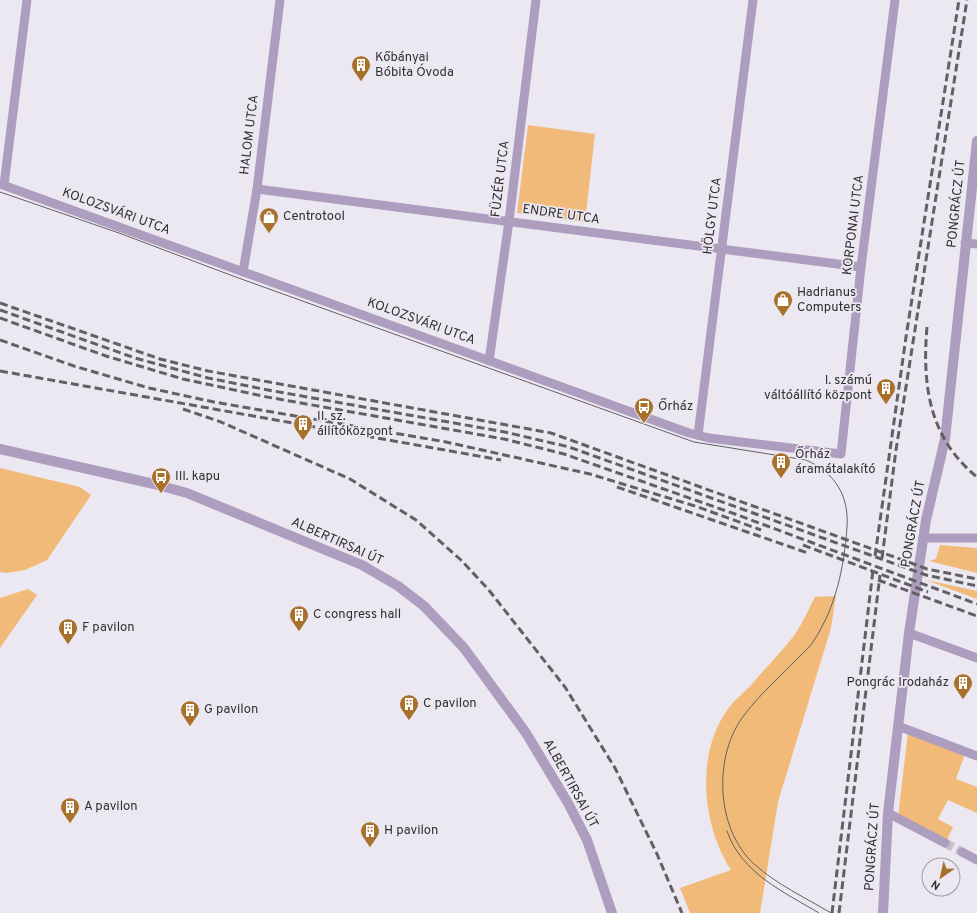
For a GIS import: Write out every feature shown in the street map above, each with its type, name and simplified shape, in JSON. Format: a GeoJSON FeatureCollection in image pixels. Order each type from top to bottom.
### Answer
{"type":"FeatureCollection","features":[{"type":"Feature","properties":{"kind":"street"},"geometry":{"type":"LineString","coordinates":[[2,185],[27,0]]}},
{"type":"Feature","properties":{"kind":"street","name":"HALOM UTCA"},"geometry":{"type":"LineString","coordinates":[[243,272],[257,189],[280,0]]}},
{"type":"Feature","properties":{"kind":"street","name":"FÜZÉR UTCA"},"geometry":{"type":"LineString","coordinates":[[489,361],[509,221],[536,0]]}},
{"type":"Feature","properties":{"kind":"street","name":"HÖLGY UTCA"},"geometry":{"type":"LineString","coordinates":[[698,435],[753,0]]}},
{"type":"Feature","properties":{"kind":"street","name":"KORPONAI UTCA"},"geometry":{"type":"LineString","coordinates":[[841,454],[861,267],[895,0]]}},
{"type":"Feature","properties":{"kind":"street","name":"PONGRÁCZ ÚT"},"geometry":{"type":"LineString","coordinates":[[883,913],[888,813],[909,633],[926,520],[945,439],[965,243],[976,164],[977,141]]}},
{"type":"Feature","properties":{"kind":"street","name":"KOLOZSVÁRI UTCA"},"geometry":{"type":"LineString","coordinates":[[2,185],[698,435],[717,439],[841,454]]}},
{"type":"Feature","properties":{"kind":"street","name":"ENDRE UTCA"},"geometry":{"type":"LineString","coordinates":[[257,189],[861,267]]}},
{"type":"Feature","properties":{"kind":"street"},"geometry":{"type":"LineString","coordinates":[[965,243],[977,244]]}},
{"type":"Feature","properties":{"kind":"street","name":"ALBERTIRSAI ÚT"},"geometry":{"type":"LineString","coordinates":[[0,449],[154,484],[187,493],[362,565],[398,586],[424,606],[464,648],[526,733],[568,803],[587,840],[612,913]]}},
{"type":"Feature","properties":{"kind":"street"},"geometry":{"type":"LineString","coordinates":[[923,538],[977,538]]}},
{"type":"Feature","properties":{"kind":"street"},"geometry":{"type":"LineString","coordinates":[[909,633],[977,658]]}},
{"type":"Feature","properties":{"kind":"street"},"geometry":{"type":"LineString","coordinates":[[898,726],[977,756]]}},
{"type":"Feature","properties":{"kind":"street"},"geometry":{"type":"LineString","coordinates":[[888,813],[945,843]]}},
{"type":"Feature","properties":{"kind":"street"},"geometry":{"type":"LineString","coordinates":[[963,852],[977,860]]}},
{"type":"Feature","properties":{"kind":"shaded area"},"geometry":{"type":"Polygon","coordinates":[[[528,125],[595,134],[585,222],[517,213],[528,125]]]}},
{"type":"Feature","properties":{"kind":"shaded area"},"geometry":{"type":"Polygon","coordinates":[[[0,468],[80,487],[91,495],[47,560],[25,570],[7,573],[0,572],[0,468]]]}},
{"type":"Feature","properties":{"kind":"shaded area"},"geometry":{"type":"Polygon","coordinates":[[[940,545],[977,548],[977,573],[929,561],[936,559],[940,545]]]}},
{"type":"Feature","properties":{"kind":"shaded area"},"geometry":{"type":"Polygon","coordinates":[[[926,580],[977,591],[977,599],[926,580]]]}},
{"type":"Feature","properties":{"kind":"shaded area"},"geometry":{"type":"Polygon","coordinates":[[[28,589],[37,595],[0,648],[0,598],[28,589]]]}},
{"type":"Feature","properties":{"kind":"shaded area"},"geometry":{"type":"Polygon","coordinates":[[[836,596],[831,628],[778,802],[760,913],[690,913],[680,888],[731,870],[721,852],[714,832],[706,790],[710,747],[717,727],[730,706],[751,685],[793,637],[815,597],[836,596]]]}},
{"type":"Feature","properties":{"kind":"shaded area"},"geometry":{"type":"Polygon","coordinates":[[[908,732],[965,754],[956,779],[977,787],[977,813],[948,800],[938,819],[953,827],[946,842],[898,817],[908,732]]]}},
{"type":"Feature","properties":{"kind":"tunnel"},"geometry":{"type":"LineString","coordinates":[[945,843],[962,852]]}},
{"type":"Feature","properties":{"kind":"tram line"},"geometry":{"type":"LineString","coordinates":[[0,192],[119,233],[233,276],[694,442],[806,460],[825,471],[838,486],[846,505],[846,542],[838,587],[828,615],[812,644],[758,699],[745,714],[735,730],[727,749],[723,790],[726,811],[732,831],[741,849],[754,864],[781,884],[831,913]]}},
{"type":"Feature","properties":{"kind":"tram line"},"geometry":{"type":"LineString","coordinates":[[727,831],[742,859],[753,870],[778,889],[819,913]]}},
{"type":"Feature","properties":{"kind":"railway"},"geometry":{"type":"LineString","coordinates":[[875,556],[906,337],[959,0]]}},
{"type":"Feature","properties":{"kind":"railway"},"geometry":{"type":"LineString","coordinates":[[882,558],[896,450],[967,0]]}},
{"type":"Feature","properties":{"kind":"railway"},"geometry":{"type":"LineString","coordinates":[[0,303],[160,359],[208,371],[551,433],[927,569],[977,579]]}},
{"type":"Feature","properties":{"kind":"railway"},"geometry":{"type":"LineString","coordinates":[[0,310],[135,358],[208,378],[505,432],[569,447],[926,575],[977,586]]}},
{"type":"Feature","properties":{"kind":"railway"},"geometry":{"type":"LineString","coordinates":[[0,318],[106,356],[183,379],[267,397],[504,439],[564,454],[735,514],[977,604]]}},
{"type":"Feature","properties":{"kind":"railway"},"geometry":{"type":"LineString","coordinates":[[927,327],[926,369],[932,409],[939,428],[948,445],[961,462],[977,477]]}},
{"type":"Feature","properties":{"kind":"railway"},"geometry":{"type":"LineString","coordinates":[[0,340],[74,366],[149,388],[214,402],[446,442],[590,474],[698,507],[761,530]]}},
{"type":"Feature","properties":{"kind":"railway"},"geometry":{"type":"LineString","coordinates":[[0,371],[501,460]]}},
{"type":"Feature","properties":{"kind":"railway"},"geometry":{"type":"LineString","coordinates":[[183,409],[221,422],[350,479],[416,520],[461,560],[488,589],[565,687],[615,768],[657,854],[682,913]]}},
{"type":"Feature","properties":{"kind":"railway"},"geometry":{"type":"LineString","coordinates":[[617,487],[808,553]]}},
{"type":"Feature","properties":{"kind":"railway"},"geometry":{"type":"LineString","coordinates":[[803,545],[928,592]]}},
{"type":"Feature","properties":{"kind":"railway"},"geometry":{"type":"LineString","coordinates":[[832,913],[873,570]]}},
{"type":"Feature","properties":{"kind":"railway"},"geometry":{"type":"LineString","coordinates":[[839,913],[880,575]]}},
{"type":"Feature","properties":{"kind":"railway"},"geometry":{"type":"LineString","coordinates":[[878,580],[977,616]]}},
{"type":"Feature","properties":{"kind":"place","name":"Kőbányai Bóbita Óvoda"},"geometry":{"type":"Point","coordinates":[361,82]}},
{"type":"Feature","properties":{"kind":"place","name":"Centrotool"},"geometry":{"type":"Point","coordinates":[269,234]}},
{"type":"Feature","properties":{"kind":"place","name":"Hadrianus Computers"},"geometry":{"type":"Point","coordinates":[783,317]}},
{"type":"Feature","properties":{"kind":"place","name":"I. számú váltóállító központ"},"geometry":{"type":"Point","coordinates":[886,405]}},
{"type":"Feature","properties":{"kind":"place","name":"Őrház"},"geometry":{"type":"Point","coordinates":[644,424]}},
{"type":"Feature","properties":{"kind":"place","name":"II. sz. állítóközpont"},"geometry":{"type":"Point","coordinates":[303,441]}},
{"type":"Feature","properties":{"kind":"place","name":"Őrház áramátalakító"},"geometry":{"type":"Point","coordinates":[781,479]}},
{"type":"Feature","properties":{"kind":"place","name":"III. kapu"},"geometry":{"type":"Point","coordinates":[161,494]}},
{"type":"Feature","properties":{"kind":"place","name":"C congress hall"},"geometry":{"type":"Point","coordinates":[299,632]}},
{"type":"Feature","properties":{"kind":"place","name":"F pavilon"},"geometry":{"type":"Point","coordinates":[68,645]}},
{"type":"Feature","properties":{"kind":"place","name":"Pongrác Irodaház"},"geometry":{"type":"Point","coordinates":[963,700]}},
{"type":"Feature","properties":{"kind":"place","name":"C pavilon"},"geometry":{"type":"Point","coordinates":[409,721]}},
{"type":"Feature","properties":{"kind":"place","name":"G pavilon"},"geometry":{"type":"Point","coordinates":[190,727]}},
{"type":"Feature","properties":{"kind":"place","name":"A pavilon"},"geometry":{"type":"Point","coordinates":[70,824]}},
{"type":"Feature","properties":{"kind":"place","name":"H pavilon"},"geometry":{"type":"Point","coordinates":[370,848]}}]}
